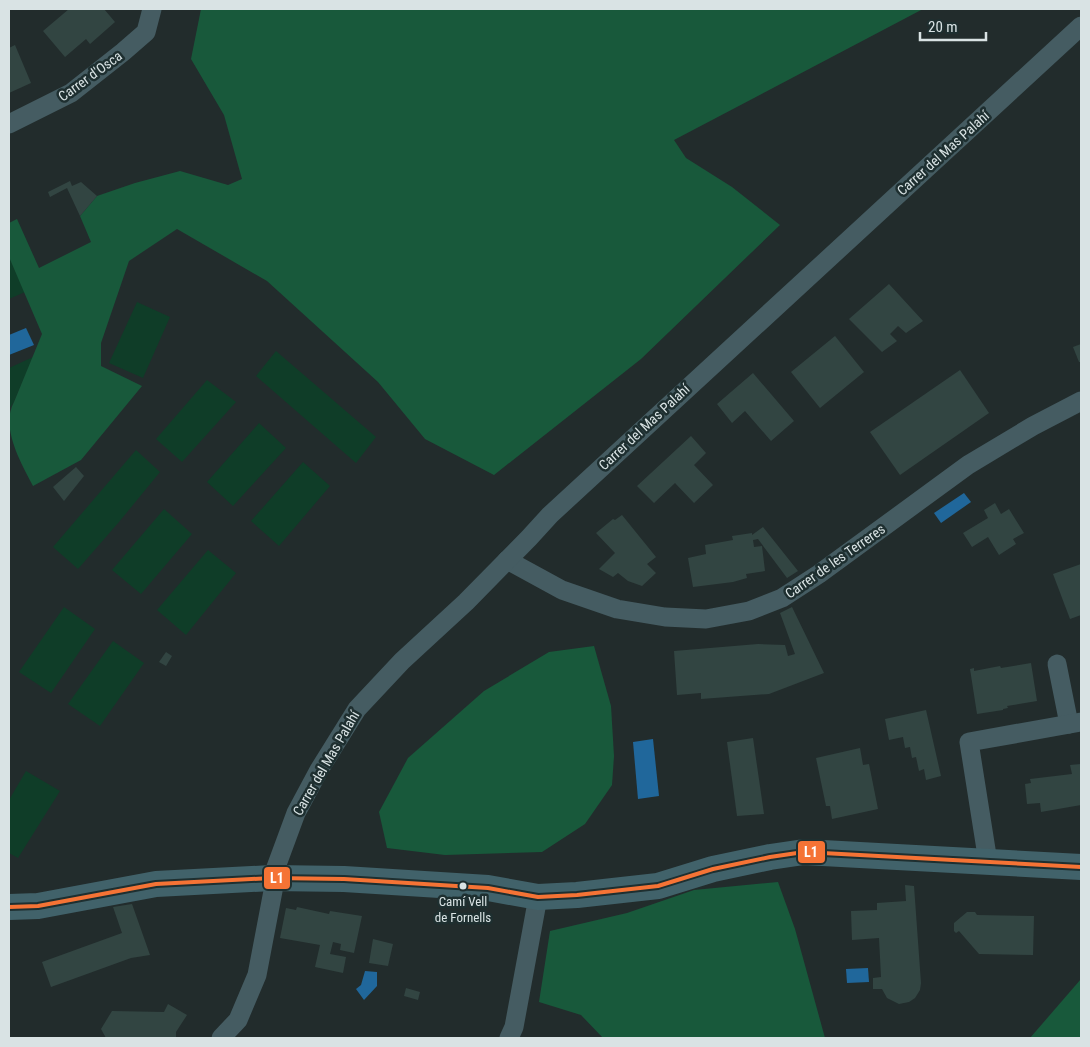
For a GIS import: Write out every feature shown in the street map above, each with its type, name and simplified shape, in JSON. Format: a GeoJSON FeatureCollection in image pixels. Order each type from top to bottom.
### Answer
{"type":"FeatureCollection","features":[{"type":"Feature","properties":{"kind":"street","name":"Carrer d'Osca"},"geometry":{"type":"LineString","coordinates":[[9,124],[71,93],[123,52],[146,32],[152,9]]}},
{"type":"Feature","properties":{"kind":"street","name":"Carrer del Mas Palahí"},"geometry":{"type":"LineString","coordinates":[[222,1038],[238,1020],[257,975],[273,891],[272,878],[296,813],[319,770],[357,709],[402,661],[466,602],[550,514],[1081,26]]}},
{"type":"Feature","properties":{"kind":"street","name":"Carrer de les Terreres"},"geometry":{"type":"LineString","coordinates":[[507,560],[562,590],[617,609],[665,618],[706,619],[749,611],[782,598],[812,579],[968,465],[1033,426],[1081,401]]}},
{"type":"Feature","properties":{"kind":"street"},"geometry":{"type":"LineString","coordinates":[[988,862],[969,742],[1075,723],[1057,664]]}},
{"type":"Feature","properties":{"kind":"street"},"geometry":{"type":"LineString","coordinates":[[9,907],[38,906],[156,884],[272,878],[344,879],[488,888],[538,896],[577,895],[658,886],[713,869],[804,852],[1081,867]]}},
{"type":"Feature","properties":{"kind":"street"},"geometry":{"type":"LineString","coordinates":[[509,1038],[514,1027],[538,896]]}},
{"type":"Feature","properties":{"kind":"green space"},"geometry":{"type":"Polygon","coordinates":[[[201,9],[923,9],[674,140],[686,158],[732,187],[780,225],[641,359],[494,475],[425,439],[378,382],[267,281],[177,229],[129,261],[101,343],[101,366],[142,386],[81,460],[33,486],[18,456],[9,422],[10,412],[42,334],[9,257],[9,223],[17,219],[39,268],[91,242],[80,216],[97,196],[180,171],[228,185],[242,179],[224,115],[191,59],[201,9]]]}},
{"type":"Feature","properties":{"kind":"green space"},"geometry":{"type":"Polygon","coordinates":[[[9,257],[25,292],[9,299],[9,257]]]}},
{"type":"Feature","properties":{"kind":"green space"},"geometry":{"type":"Polygon","coordinates":[[[137,302],[170,317],[143,378],[109,363],[137,302]]]}},
{"type":"Feature","properties":{"kind":"green space"},"geometry":{"type":"Polygon","coordinates":[[[276,351],[376,437],[356,463],[256,376],[276,351]]]}},
{"type":"Feature","properties":{"kind":"green space"},"geometry":{"type":"Polygon","coordinates":[[[33,357],[14,402],[9,409],[9,368],[33,357]]]}},
{"type":"Feature","properties":{"kind":"green space"},"geometry":{"type":"Polygon","coordinates":[[[207,380],[236,402],[182,462],[156,439],[207,380]]]}},
{"type":"Feature","properties":{"kind":"green space"},"geometry":{"type":"Polygon","coordinates":[[[259,423],[286,448],[233,506],[207,482],[259,423]]]}},
{"type":"Feature","properties":{"kind":"green space"},"geometry":{"type":"Polygon","coordinates":[[[136,450],[160,472],[78,569],[53,547],[136,450]]]}},
{"type":"Feature","properties":{"kind":"green space"},"geometry":{"type":"Polygon","coordinates":[[[303,462],[330,486],[279,546],[251,521],[303,462]]]}},
{"type":"Feature","properties":{"kind":"green space"},"geometry":{"type":"Polygon","coordinates":[[[164,509],[192,534],[141,594],[112,570],[164,509]]]}},
{"type":"Feature","properties":{"kind":"green space"},"geometry":{"type":"Polygon","coordinates":[[[208,550],[236,573],[186,635],[157,610],[208,550]]]}},
{"type":"Feature","properties":{"kind":"green space"},"geometry":{"type":"Polygon","coordinates":[[[64,607],[95,629],[51,693],[19,672],[64,607]]]}},
{"type":"Feature","properties":{"kind":"green space"},"geometry":{"type":"Polygon","coordinates":[[[113,641],[144,663],[100,726],[68,704],[113,641]]]}},
{"type":"Feature","properties":{"kind":"green space"},"geometry":{"type":"Polygon","coordinates":[[[594,646],[611,706],[614,756],[612,785],[585,824],[542,852],[445,855],[387,848],[379,812],[408,758],[484,691],[549,652],[594,646]]]}},
{"type":"Feature","properties":{"kind":"green space"},"geometry":{"type":"Polygon","coordinates":[[[26,771],[60,791],[18,858],[9,853],[9,800],[26,771]]]}},
{"type":"Feature","properties":{"kind":"green space"},"geometry":{"type":"Polygon","coordinates":[[[778,882],[795,929],[825,1038],[603,1038],[581,1015],[539,1002],[550,931],[627,913],[694,890],[778,882]]]}},
{"type":"Feature","properties":{"kind":"green space"},"geometry":{"type":"Polygon","coordinates":[[[1081,979],[1081,1038],[1030,1038],[1081,979]]]}},
{"type":"Feature","properties":{"kind":"water"},"geometry":{"type":"Polygon","coordinates":[[[26,328],[34,345],[9,355],[9,335],[26,328]]]}},
{"type":"Feature","properties":{"kind":"water"},"geometry":{"type":"Polygon","coordinates":[[[964,493],[971,502],[941,523],[934,513],[964,493]]]}},
{"type":"Feature","properties":{"kind":"water"},"geometry":{"type":"Polygon","coordinates":[[[653,739],[659,796],[638,799],[633,742],[653,739]]]}},
{"type":"Feature","properties":{"kind":"water"},"geometry":{"type":"Polygon","coordinates":[[[868,968],[869,982],[847,983],[846,969],[868,968]]]}},
{"type":"Feature","properties":{"kind":"water"},"geometry":{"type":"Polygon","coordinates":[[[365,971],[377,972],[377,986],[364,1000],[356,989],[361,985],[365,971]]]}},
{"type":"Feature","properties":{"kind":"building"},"geometry":{"type":"Polygon","coordinates":[[[69,9],[104,9],[115,22],[90,44],[86,39],[65,57],[43,31],[69,9]]]}},
{"type":"Feature","properties":{"kind":"building"},"geometry":{"type":"Polygon","coordinates":[[[15,45],[31,83],[9,93],[9,48],[15,45]]]}},
{"type":"Feature","properties":{"kind":"building"},"geometry":{"type":"Polygon","coordinates":[[[70,181],[72,186],[81,182],[97,196],[80,216],[67,188],[50,197],[48,192],[70,181]]]}},
{"type":"Feature","properties":{"kind":"building"},"geometry":{"type":"Polygon","coordinates":[[[889,284],[923,321],[906,333],[898,326],[890,334],[897,341],[882,352],[849,319],[889,284]]]}},
{"type":"Feature","properties":{"kind":"building"},"geometry":{"type":"Polygon","coordinates":[[[835,336],[864,372],[820,408],[791,372],[835,336]]]}},
{"type":"Feature","properties":{"kind":"building"},"geometry":{"type":"Polygon","coordinates":[[[1081,344],[1081,362],[1079,362],[1073,347],[1081,344]]]}},
{"type":"Feature","properties":{"kind":"building"},"geometry":{"type":"Polygon","coordinates":[[[960,370],[989,413],[900,475],[870,432],[960,370]]]}},
{"type":"Feature","properties":{"kind":"building"},"geometry":{"type":"Polygon","coordinates":[[[753,373],[794,421],[771,441],[745,411],[732,423],[717,404],[753,373]]]}},
{"type":"Feature","properties":{"kind":"building"},"geometry":{"type":"Polygon","coordinates":[[[691,436],[706,453],[694,465],[713,485],[694,503],[675,483],[654,503],[637,486],[691,436]]]}},
{"type":"Feature","properties":{"kind":"building"},"geometry":{"type":"Polygon","coordinates":[[[76,467],[84,476],[64,501],[53,487],[76,467]]]}},
{"type":"Feature","properties":{"kind":"building"},"geometry":{"type":"Polygon","coordinates":[[[995,503],[1001,514],[1009,509],[1024,533],[1013,539],[1016,544],[999,555],[988,537],[972,547],[963,533],[988,518],[984,510],[995,503]]]}},
{"type":"Feature","properties":{"kind":"building"},"geometry":{"type":"Polygon","coordinates":[[[622,515],[656,557],[647,564],[656,573],[642,586],[628,581],[618,573],[613,577],[599,569],[615,553],[596,533],[613,519],[615,520],[622,515]]]}},
{"type":"Feature","properties":{"kind":"building"},"geometry":{"type":"Polygon","coordinates":[[[763,527],[798,571],[787,578],[758,539],[753,540],[754,547],[762,546],[765,571],[746,574],[747,578],[733,582],[693,587],[688,558],[706,554],[705,545],[733,540],[732,536],[752,533],[752,535],[763,527]]]}},
{"type":"Feature","properties":{"kind":"building"},"geometry":{"type":"Polygon","coordinates":[[[1081,564],[1081,615],[1070,619],[1053,574],[1081,564]]]}},
{"type":"Feature","properties":{"kind":"building"},"geometry":{"type":"Polygon","coordinates":[[[792,607],[824,673],[769,694],[701,699],[701,693],[677,695],[674,651],[758,644],[785,645],[788,656],[795,654],[780,613],[792,607]]]}},
{"type":"Feature","properties":{"kind":"building"},"geometry":{"type":"Polygon","coordinates":[[[166,652],[172,656],[166,666],[159,662],[166,652]]]}},
{"type":"Feature","properties":{"kind":"building"},"geometry":{"type":"Polygon","coordinates":[[[1031,663],[1037,701],[1007,706],[1008,708],[1003,710],[977,714],[970,669],[974,668],[974,671],[1031,663]]]}},
{"type":"Feature","properties":{"kind":"building"},"geometry":{"type":"Polygon","coordinates":[[[926,710],[941,776],[926,780],[924,769],[919,771],[916,757],[912,758],[910,747],[905,748],[903,737],[889,740],[885,719],[926,710]]]}},
{"type":"Feature","properties":{"kind":"building"},"geometry":{"type":"Polygon","coordinates":[[[753,738],[764,814],[737,816],[727,742],[753,738]]]}},
{"type":"Feature","properties":{"kind":"building"},"geometry":{"type":"Polygon","coordinates":[[[860,748],[863,765],[869,764],[878,809],[832,819],[830,806],[826,806],[816,758],[860,748]]]}},
{"type":"Feature","properties":{"kind":"building"},"geometry":{"type":"Polygon","coordinates":[[[1081,764],[1081,805],[1041,812],[1040,803],[1027,804],[1025,784],[1031,783],[1030,779],[1072,774],[1070,765],[1081,764]]]}},
{"type":"Feature","properties":{"kind":"building"},"geometry":{"type":"Polygon","coordinates":[[[905,885],[914,886],[921,983],[920,990],[915,998],[909,1002],[899,1004],[887,998],[882,989],[873,989],[873,978],[881,977],[879,938],[852,940],[851,911],[877,910],[877,903],[906,901],[905,885]]]}},
{"type":"Feature","properties":{"kind":"building"},"geometry":{"type":"Polygon","coordinates":[[[132,904],[150,955],[131,958],[51,987],[42,962],[122,933],[113,907],[132,904]]]}},
{"type":"Feature","properties":{"kind":"building"},"geometry":{"type":"Polygon","coordinates":[[[297,907],[329,914],[330,911],[362,916],[354,953],[340,950],[341,944],[333,942],[330,954],[346,957],[343,973],[315,967],[320,945],[280,938],[286,908],[296,910],[297,907]]]}},
{"type":"Feature","properties":{"kind":"building"},"geometry":{"type":"Polygon","coordinates":[[[967,912],[975,912],[977,915],[1034,916],[1033,955],[979,954],[959,931],[956,933],[954,931],[954,923],[967,912]]]}},
{"type":"Feature","properties":{"kind":"building"},"geometry":{"type":"Polygon","coordinates":[[[373,939],[393,944],[388,966],[369,963],[373,939]]]}},
{"type":"Feature","properties":{"kind":"building"},"geometry":{"type":"Polygon","coordinates":[[[406,988],[420,992],[418,1000],[404,996],[406,988]]]}},
{"type":"Feature","properties":{"kind":"building"},"geometry":{"type":"Polygon","coordinates":[[[168,1004],[187,1015],[176,1032],[176,1038],[106,1038],[101,1029],[112,1011],[164,1012],[168,1004]]]}},
{"type":"Feature","properties":{"kind":"transit line","name":"L1"},"geometry":{"type":"LineString","coordinates":[[9,907],[38,906],[156,884],[272,878],[344,879],[488,888],[538,897],[577,895],[658,886],[713,869],[804,852],[1081,867]]}},
{"type":"Feature","properties":{"kind":"place","name":"Camí Vell de Fornells"},"geometry":{"type":"Point","coordinates":[463,886]}}]}
